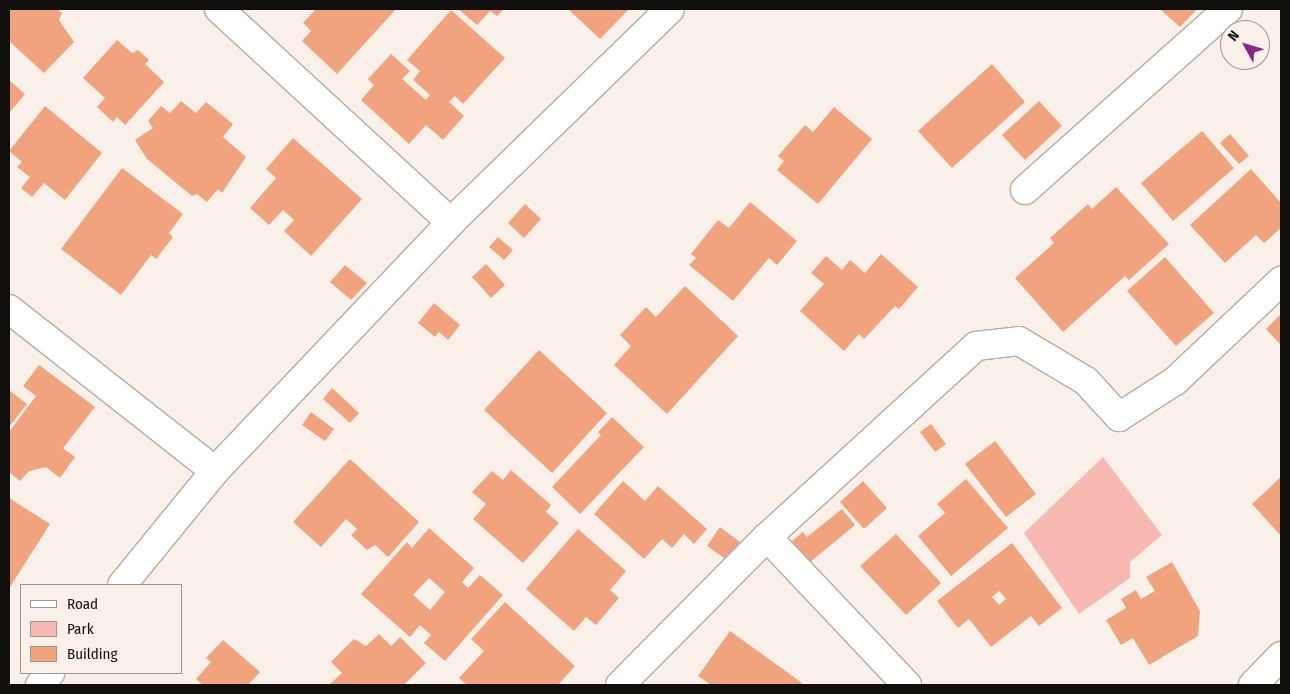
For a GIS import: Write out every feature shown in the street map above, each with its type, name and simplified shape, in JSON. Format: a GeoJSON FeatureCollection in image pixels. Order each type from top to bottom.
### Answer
{"type":"FeatureCollection","features":[{"type":"Feature","properties":{"kind":"street"},"geometry":{"type":"LineString","coordinates":[[219,9],[451,222]]}},
{"type":"Feature","properties":{"kind":"street"},"geometry":{"type":"LineString","coordinates":[[123,584],[215,471],[451,222],[670,9]]}},
{"type":"Feature","properties":{"kind":"street"},"geometry":{"type":"LineString","coordinates":[[1025,190],[1228,9]]}},
{"type":"Feature","properties":{"kind":"street"},"geometry":{"type":"LineString","coordinates":[[620,685],[768,537],[976,346],[1019,341],[1086,381],[1120,417],[1175,381],[1281,281]]}},
{"type":"Feature","properties":{"kind":"street"},"geometry":{"type":"LineString","coordinates":[[9,308],[215,471]]}},
{"type":"Feature","properties":{"kind":"street"},"geometry":{"type":"LineString","coordinates":[[768,537],[906,685]]}},
{"type":"Feature","properties":{"kind":"street"},"geometry":{"type":"LineString","coordinates":[[1253,685],[1281,656]]}},
{"type":"Feature","properties":{"kind":"street"},"geometry":{"type":"LineString","coordinates":[[40,685],[49,674]]}},
{"type":"Feature","properties":{"kind":"green space"},"geometry":{"type":"Polygon","coordinates":[[[1103,457],[1162,535],[1130,562],[1130,578],[1079,614],[1024,533],[1103,457]]]}},
{"type":"Feature","properties":{"kind":"building"},"geometry":{"type":"Polygon","coordinates":[[[10,9],[57,9],[62,13],[59,20],[74,42],[44,73],[9,41],[10,9]]]}},
{"type":"Feature","properties":{"kind":"building"},"geometry":{"type":"Polygon","coordinates":[[[316,9],[396,9],[337,74],[302,41],[311,31],[303,23],[316,9]]]}},
{"type":"Feature","properties":{"kind":"building"},"geometry":{"type":"Polygon","coordinates":[[[458,9],[504,9],[497,16],[490,11],[477,25],[458,9]]]}},
{"type":"Feature","properties":{"kind":"building"},"geometry":{"type":"Polygon","coordinates":[[[568,9],[629,9],[600,39],[568,9]]]}},
{"type":"Feature","properties":{"kind":"building"},"geometry":{"type":"Polygon","coordinates":[[[1160,9],[1197,9],[1180,27],[1160,9]]]}},
{"type":"Feature","properties":{"kind":"building"},"geometry":{"type":"Polygon","coordinates":[[[451,10],[505,58],[463,104],[455,96],[449,102],[464,116],[443,140],[426,125],[409,144],[361,100],[374,85],[368,79],[391,54],[410,71],[402,79],[426,100],[430,95],[413,80],[420,71],[407,60],[451,10]]]}},
{"type":"Feature","properties":{"kind":"building"},"geometry":{"type":"Polygon","coordinates":[[[117,40],[132,53],[138,50],[149,60],[145,64],[164,82],[125,125],[117,117],[113,122],[97,107],[105,98],[83,78],[117,40]]]}},
{"type":"Feature","properties":{"kind":"building"},"geometry":{"type":"Polygon","coordinates":[[[992,64],[1025,102],[952,168],[918,131],[992,64]]]}},
{"type":"Feature","properties":{"kind":"building"},"geometry":{"type":"Polygon","coordinates":[[[9,80],[25,94],[9,113],[9,80]]]}},
{"type":"Feature","properties":{"kind":"building"},"geometry":{"type":"Polygon","coordinates":[[[181,101],[196,113],[206,102],[233,124],[223,137],[246,157],[222,193],[218,189],[207,202],[197,194],[192,196],[147,159],[135,140],[153,128],[148,121],[161,106],[170,113],[181,101]]]}},
{"type":"Feature","properties":{"kind":"building"},"geometry":{"type":"Polygon","coordinates":[[[1039,101],[1062,126],[1025,160],[1002,135],[1039,101]]]}},
{"type":"Feature","properties":{"kind":"building"},"geometry":{"type":"Polygon","coordinates":[[[45,106],[102,153],[65,200],[44,183],[32,197],[21,188],[30,177],[17,167],[22,162],[9,151],[45,106]]]}},
{"type":"Feature","properties":{"kind":"building"},"geometry":{"type":"Polygon","coordinates":[[[834,107],[872,139],[818,204],[777,170],[784,161],[778,156],[805,125],[813,132],[834,107]]]}},
{"type":"Feature","properties":{"kind":"building"},"geometry":{"type":"Polygon","coordinates":[[[1202,131],[1234,168],[1173,221],[1141,183],[1202,131]]]}},
{"type":"Feature","properties":{"kind":"building"},"geometry":{"type":"Polygon","coordinates":[[[1230,134],[1249,156],[1239,164],[1220,143],[1230,134]]]}},
{"type":"Feature","properties":{"kind":"building"},"geometry":{"type":"Polygon","coordinates":[[[293,138],[362,199],[311,256],[284,231],[294,220],[283,210],[269,225],[250,208],[276,178],[266,169],[293,138]]]}},
{"type":"Feature","properties":{"kind":"building"},"geometry":{"type":"Polygon","coordinates":[[[122,168],[183,214],[169,233],[173,237],[156,259],[151,255],[121,295],[61,249],[122,168]]]}},
{"type":"Feature","properties":{"kind":"building"},"geometry":{"type":"Polygon","coordinates":[[[1251,169],[1281,203],[1281,228],[1264,243],[1256,235],[1225,263],[1190,225],[1251,169]]]}},
{"type":"Feature","properties":{"kind":"building"},"geometry":{"type":"Polygon","coordinates":[[[1116,187],[1169,244],[1129,280],[1125,276],[1063,332],[1015,278],[1054,243],[1050,238],[1088,204],[1092,209],[1116,187]]]}},
{"type":"Feature","properties":{"kind":"building"},"geometry":{"type":"Polygon","coordinates":[[[750,202],[797,241],[777,265],[769,258],[733,301],[689,265],[696,258],[691,254],[718,220],[729,228],[750,202]]]}},
{"type":"Feature","properties":{"kind":"building"},"geometry":{"type":"Polygon","coordinates":[[[525,204],[541,219],[524,238],[508,223],[525,204]]]}},
{"type":"Feature","properties":{"kind":"building"},"geometry":{"type":"Polygon","coordinates":[[[498,237],[513,250],[504,260],[489,247],[498,237]]]}},
{"type":"Feature","properties":{"kind":"building"},"geometry":{"type":"Polygon","coordinates":[[[881,254],[918,287],[899,309],[895,306],[864,339],[859,334],[844,351],[800,311],[824,284],[811,273],[826,256],[842,270],[850,260],[865,273],[881,254]]]}},
{"type":"Feature","properties":{"kind":"building"},"geometry":{"type":"Polygon","coordinates":[[[1165,257],[1214,313],[1176,346],[1127,291],[1165,257]]]}},
{"type":"Feature","properties":{"kind":"building"},"geometry":{"type":"Polygon","coordinates":[[[486,264],[505,285],[491,298],[472,277],[486,264]]]}},
{"type":"Feature","properties":{"kind":"building"},"geometry":{"type":"Polygon","coordinates":[[[345,265],[367,283],[351,300],[330,282],[345,265]]]}},
{"type":"Feature","properties":{"kind":"building"},"geometry":{"type":"Polygon","coordinates":[[[685,286],[738,336],[667,414],[614,365],[631,346],[620,335],[646,307],[656,317],[685,286]]]}},
{"type":"Feature","properties":{"kind":"building"},"geometry":{"type":"Polygon","coordinates":[[[434,303],[460,325],[448,340],[439,332],[435,337],[418,323],[434,303]]]}},
{"type":"Feature","properties":{"kind":"building"},"geometry":{"type":"Polygon","coordinates":[[[1281,314],[1281,345],[1266,329],[1281,314]]]}},
{"type":"Feature","properties":{"kind":"building"},"geometry":{"type":"Polygon","coordinates":[[[539,350],[607,413],[552,473],[484,410],[539,350]]]}},
{"type":"Feature","properties":{"kind":"building"},"geometry":{"type":"Polygon","coordinates":[[[39,365],[95,407],[63,448],[75,457],[60,478],[46,467],[29,471],[20,481],[9,472],[9,432],[36,396],[23,386],[39,365]]]}},
{"type":"Feature","properties":{"kind":"building"},"geometry":{"type":"Polygon","coordinates":[[[332,388],[359,413],[350,423],[323,399],[332,388]]]}},
{"type":"Feature","properties":{"kind":"building"},"geometry":{"type":"Polygon","coordinates":[[[9,390],[27,404],[9,427],[9,390]]]}},
{"type":"Feature","properties":{"kind":"building"},"geometry":{"type":"Polygon","coordinates":[[[311,412],[334,429],[325,441],[302,425],[311,412]]]}},
{"type":"Feature","properties":{"kind":"building"},"geometry":{"type":"Polygon","coordinates":[[[612,417],[644,447],[580,514],[552,487],[601,435],[598,432],[612,417]]]}},
{"type":"Feature","properties":{"kind":"building"},"geometry":{"type":"Polygon","coordinates":[[[931,424],[946,444],[935,452],[920,432],[931,424]]]}},
{"type":"Feature","properties":{"kind":"building"},"geometry":{"type":"Polygon","coordinates":[[[995,441],[1036,494],[1006,517],[965,464],[995,441]]]}},
{"type":"Feature","properties":{"kind":"building"},"geometry":{"type":"Polygon","coordinates":[[[350,459],[419,522],[388,557],[375,545],[367,550],[351,535],[357,529],[346,519],[321,547],[293,522],[350,459]]]}},
{"type":"Feature","properties":{"kind":"building"},"geometry":{"type":"Polygon","coordinates":[[[511,470],[551,505],[546,512],[559,523],[523,563],[473,519],[486,504],[472,492],[492,471],[503,480],[511,470]]]}},
{"type":"Feature","properties":{"kind":"building"},"geometry":{"type":"Polygon","coordinates":[[[1281,477],[1281,536],[1252,504],[1281,477]]]}},
{"type":"Feature","properties":{"kind":"building"},"geometry":{"type":"Polygon","coordinates":[[[966,479],[1008,528],[951,576],[918,536],[945,513],[937,504],[966,479]]]}},
{"type":"Feature","properties":{"kind":"building"},"geometry":{"type":"Polygon","coordinates":[[[623,481],[645,501],[658,486],[707,529],[694,544],[684,534],[672,548],[662,539],[644,559],[594,514],[623,481]]]}},
{"type":"Feature","properties":{"kind":"building"},"geometry":{"type":"Polygon","coordinates":[[[863,481],[887,508],[864,529],[840,502],[863,481]]]}},
{"type":"Feature","properties":{"kind":"building"},"geometry":{"type":"Polygon","coordinates":[[[9,498],[50,524],[10,587],[9,586],[9,498]]]}},
{"type":"Feature","properties":{"kind":"building"},"geometry":{"type":"Polygon","coordinates":[[[842,509],[855,525],[809,563],[792,541],[803,532],[807,537],[842,509]]]}},
{"type":"Feature","properties":{"kind":"building"},"geometry":{"type":"Polygon","coordinates":[[[720,527],[740,542],[727,560],[707,546],[720,527]]]}},
{"type":"Feature","properties":{"kind":"building"},"geometry":{"type":"Polygon","coordinates":[[[429,528],[474,568],[462,582],[468,588],[480,575],[503,595],[445,661],[424,643],[431,635],[420,625],[410,637],[361,594],[407,542],[412,548],[429,528]],[[429,578],[413,595],[430,610],[445,592],[429,578]]]}},
{"type":"Feature","properties":{"kind":"building"},"geometry":{"type":"Polygon","coordinates":[[[578,529],[626,571],[610,590],[619,598],[596,625],[586,617],[574,631],[526,589],[578,529]]]}},
{"type":"Feature","properties":{"kind":"building"},"geometry":{"type":"Polygon","coordinates":[[[896,534],[941,583],[906,615],[860,566],[896,534]]]}},
{"type":"Feature","properties":{"kind":"building"},"geometry":{"type":"Polygon","coordinates":[[[1012,543],[1062,608],[1039,626],[1031,616],[991,647],[969,619],[958,628],[937,601],[1012,543]],[[999,591],[992,597],[999,605],[1006,599],[999,591]]]}},
{"type":"Feature","properties":{"kind":"building"},"geometry":{"type":"Polygon","coordinates":[[[1172,562],[1200,611],[1198,636],[1149,665],[1133,638],[1121,645],[1106,620],[1126,608],[1121,599],[1136,590],[1141,599],[1155,591],[1146,577],[1172,562]]]}},
{"type":"Feature","properties":{"kind":"building"},"geometry":{"type":"Polygon","coordinates":[[[505,602],[575,666],[558,685],[467,685],[459,678],[484,651],[471,639],[505,602]]]}},
{"type":"Feature","properties":{"kind":"building"},"geometry":{"type":"Polygon","coordinates":[[[730,631],[802,683],[800,685],[711,685],[698,676],[730,631]]]}},
{"type":"Feature","properties":{"kind":"building"},"geometry":{"type":"Polygon","coordinates":[[[379,634],[391,646],[400,637],[426,663],[404,685],[329,685],[342,673],[331,662],[354,639],[366,646],[379,634]]]}},
{"type":"Feature","properties":{"kind":"building"},"geometry":{"type":"Polygon","coordinates":[[[223,640],[260,672],[248,685],[203,685],[196,679],[211,662],[206,658],[223,640]]]}}]}
